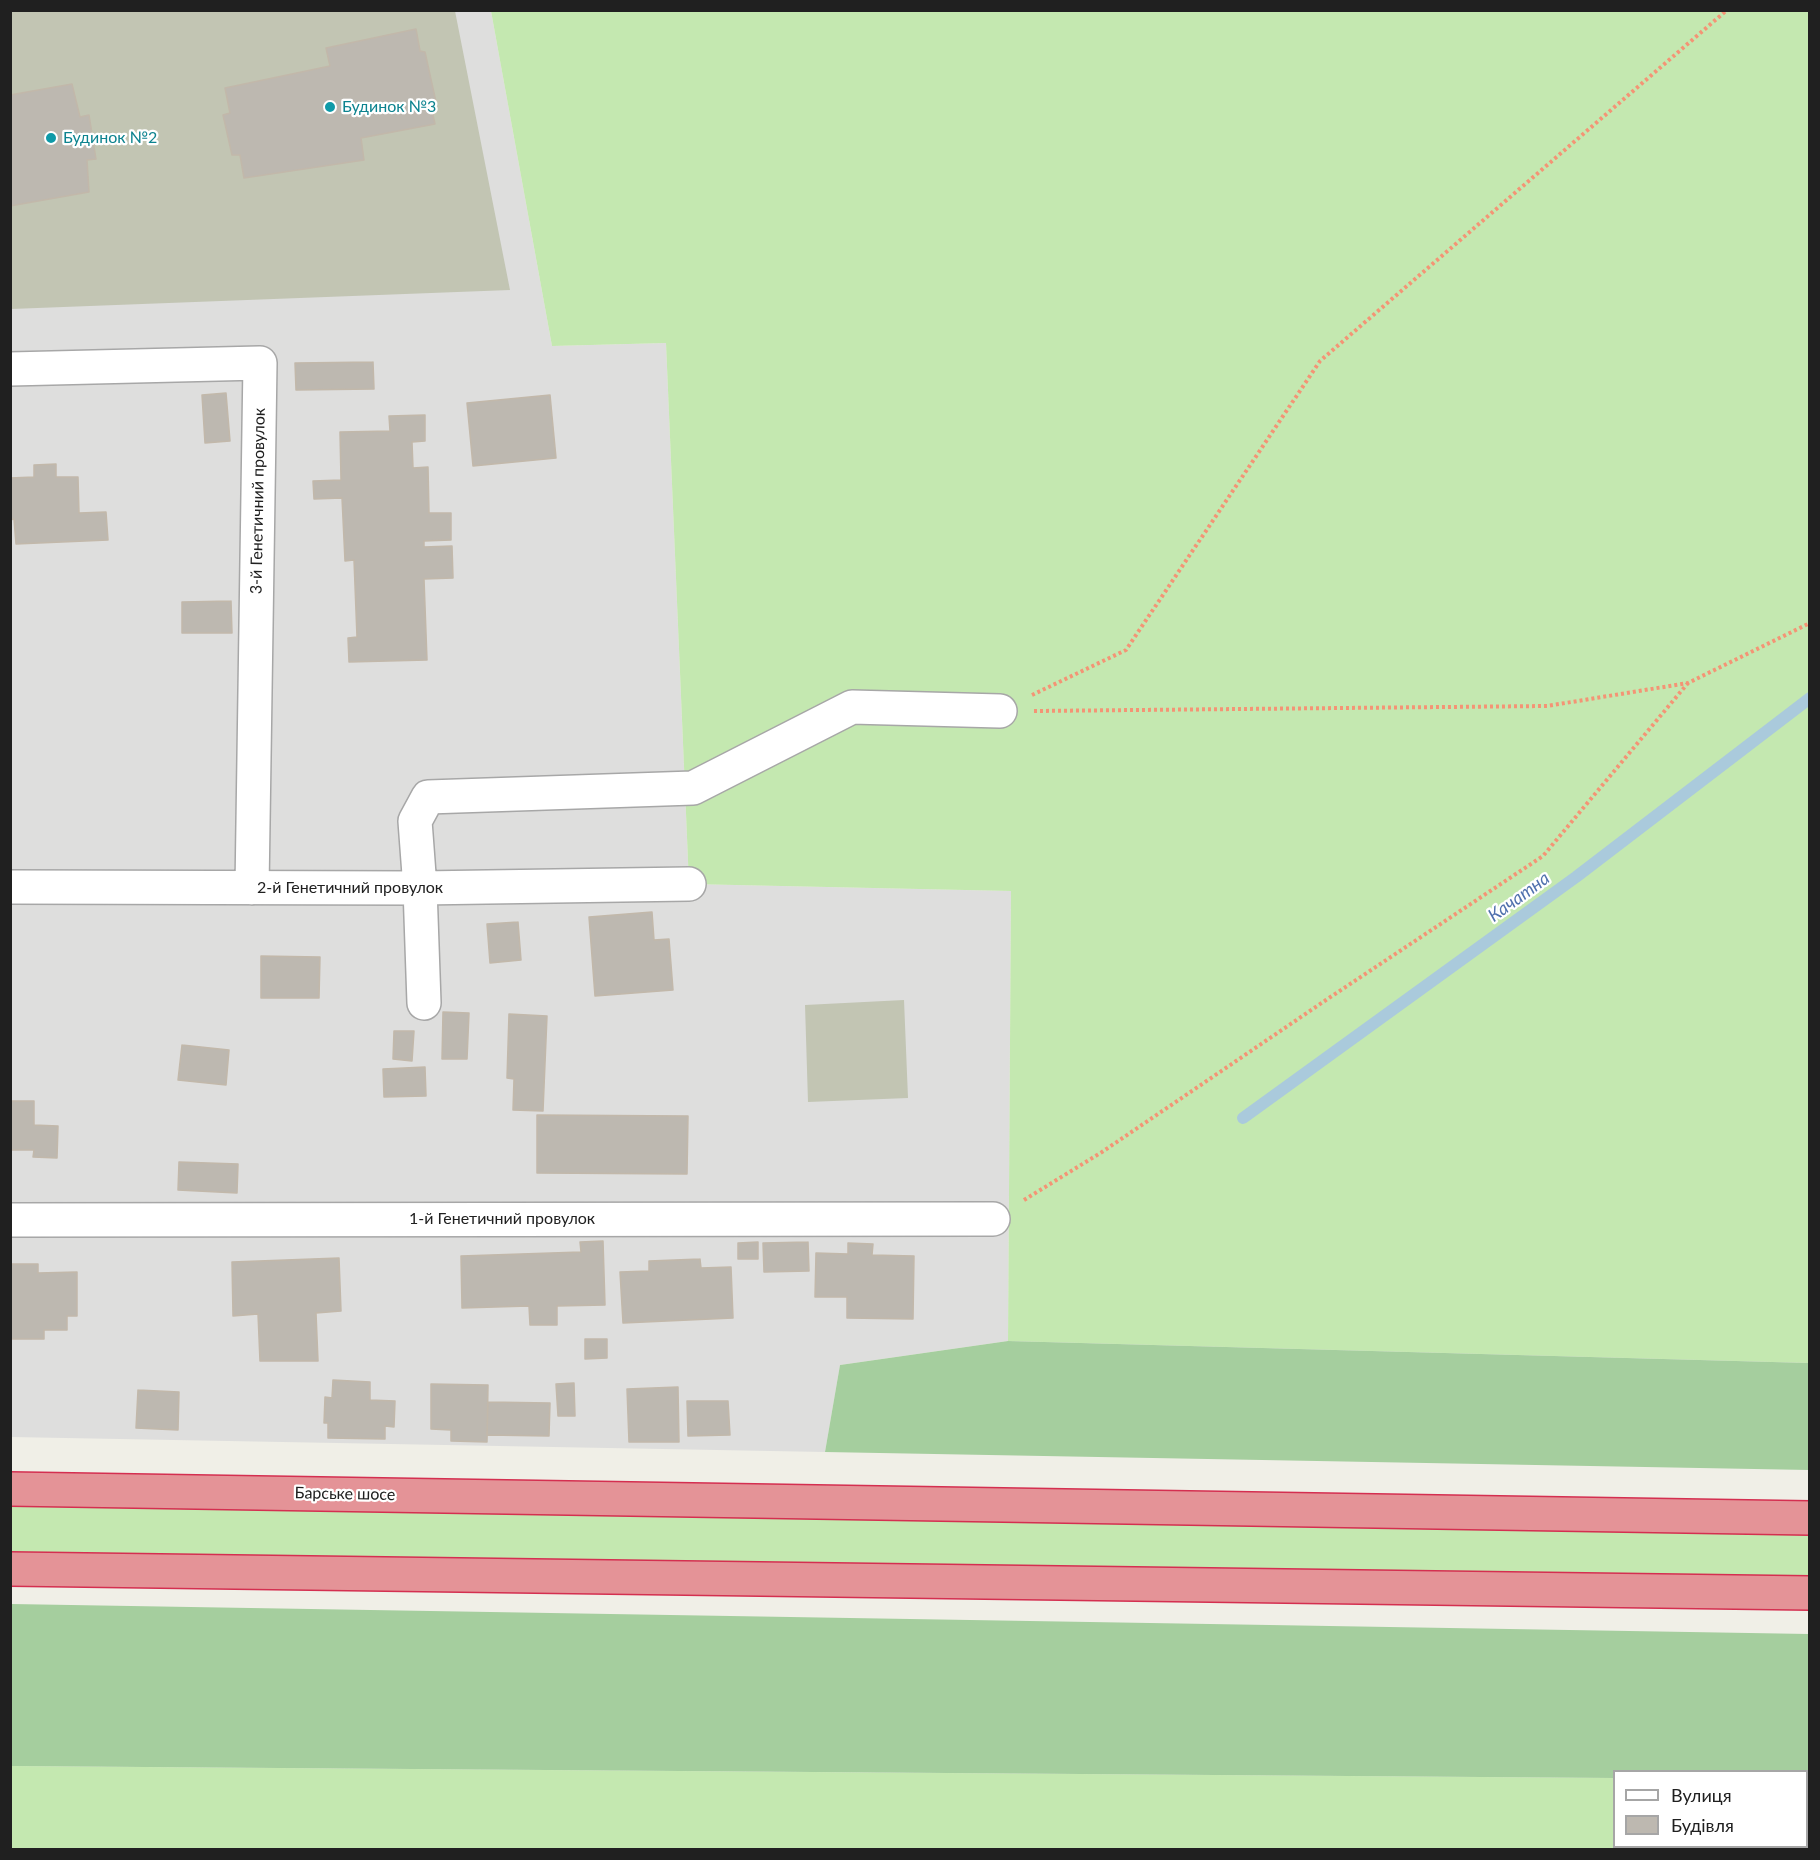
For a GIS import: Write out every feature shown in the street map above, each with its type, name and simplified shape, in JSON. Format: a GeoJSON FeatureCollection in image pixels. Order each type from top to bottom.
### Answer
{"type":"FeatureCollection","features":[{"type":"Feature","properties":{"kind":"highway","name":"Барське шосе"},"geometry":{"type":"LineString","coordinates":[[10,1489],[1809,1518]]}},
{"type":"Feature","properties":{"kind":"highway"},"geometry":{"type":"LineString","coordinates":[[10,1569],[1809,1593]]}},
{"type":"Feature","properties":{"kind":"street","name":"3-й Генетичний провулок"},"geometry":{"type":"LineString","coordinates":[[10,369],[260,363],[252,888]]}},
{"type":"Feature","properties":{"kind":"street"},"geometry":{"type":"LineString","coordinates":[[424,1003],[415,821],[428,797],[693,788],[852,707],[1000,711]]}},
{"type":"Feature","properties":{"kind":"street","name":"2-й Генетичний провулок"},"geometry":{"type":"LineString","coordinates":[[10,887],[420,888],[689,884]]}},
{"type":"Feature","properties":{"kind":"street","name":"1-й Генетичний провулок"},"geometry":{"type":"LineString","coordinates":[[10,1220],[993,1219]]}},
{"type":"Feature","properties":{"kind":"path"},"geometry":{"type":"LineString","coordinates":[[1000,711],[1126,650],[1320,361],[1726,10]]}},
{"type":"Feature","properties":{"kind":"path"},"geometry":{"type":"LineString","coordinates":[[1000,711],[1547,706],[1688,683],[1809,623]]}},
{"type":"Feature","properties":{"kind":"path"},"geometry":{"type":"LineString","coordinates":[[993,1219],[1102,1152],[1543,856],[1688,683]]}},
{"type":"Feature","properties":{"kind":"shaded area"},"geometry":{"type":"Polygon","coordinates":[[[10,11],[455,11],[510,290],[11,309],[10,11]]]}},
{"type":"Feature","properties":{"kind":"shaded area"},"geometry":{"type":"Polygon","coordinates":[[[11,11],[491,11],[552,346],[666,343],[689,884],[1011,891],[1008,1341],[840,1365],[825,1452],[11,1437],[11,11]]]}},
{"type":"Feature","properties":{"kind":"shaded area"},"geometry":{"type":"Polygon","coordinates":[[[904,1000],[908,1098],[808,1102],[805,1005],[904,1000]]]}},
{"type":"Feature","properties":{"kind":"green space"},"geometry":{"type":"Polygon","coordinates":[[[491,11],[1809,11],[1809,1363],[1008,1341],[1011,891],[689,884],[666,343],[552,346],[491,11]]]}},
{"type":"Feature","properties":{"kind":"green space"},"geometry":{"type":"Polygon","coordinates":[[[1008,1341],[1809,1363],[1809,1470],[825,1452],[840,1365],[1008,1341]]]}},
{"type":"Feature","properties":{"kind":"green space"},"geometry":{"type":"Polygon","coordinates":[[[10,1489],[1809,1518],[1809,1593],[11,1569],[10,1489]]]}},
{"type":"Feature","properties":{"kind":"green space"},"geometry":{"type":"Polygon","coordinates":[[[11,1604],[1809,1634],[1809,1779],[1808,1770],[1613,1770],[1613,1778],[11,1766],[11,1604]]]}},
{"type":"Feature","properties":{"kind":"green space"},"geometry":{"type":"Polygon","coordinates":[[[10,1766],[1613,1778],[1613,1848],[1808,1848],[1809,1779],[1810,1849],[11,1850],[10,1766]]]}},
{"type":"Feature","properties":{"kind":"building","name":"Будинок №3"},"geometry":{"type":"Polygon","coordinates":[[[416,29],[420,51],[425,52],[436,102],[430,102],[435,124],[361,138],[364,160],[244,178],[240,155],[232,155],[223,115],[230,113],[225,88],[330,66],[326,48],[416,29]]]}},
{"type":"Feature","properties":{"kind":"building","name":"Будинок №2"},"geometry":{"type":"Polygon","coordinates":[[[72,84],[80,117],[89,115],[96,159],[87,160],[89,192],[10,206],[10,95],[72,84]]]}},
{"type":"Feature","properties":{"kind":"building"},"geometry":{"type":"Polygon","coordinates":[[[373,362],[374,389],[296,390],[295,363],[373,362]]]}},
{"type":"Feature","properties":{"kind":"building"},"geometry":{"type":"Polygon","coordinates":[[[226,393],[230,441],[205,443],[202,395],[226,393]]]}},
{"type":"Feature","properties":{"kind":"building"},"geometry":{"type":"Polygon","coordinates":[[[550,395],[556,458],[473,466],[467,403],[550,395]]]}},
{"type":"Feature","properties":{"kind":"building"},"geometry":{"type":"Polygon","coordinates":[[[425,415],[425,441],[412,442],[413,468],[428,467],[429,513],[451,513],[451,540],[424,541],[424,547],[452,546],[453,578],[424,579],[427,660],[349,662],[348,638],[357,637],[354,560],[345,561],[342,498],[314,499],[313,481],[341,480],[340,432],[390,431],[389,416],[425,415]]]}},
{"type":"Feature","properties":{"kind":"building"},"geometry":{"type":"Polygon","coordinates":[[[56,464],[56,477],[78,477],[79,513],[106,512],[108,540],[16,544],[14,519],[10,520],[10,478],[34,477],[34,465],[56,464]]]}},
{"type":"Feature","properties":{"kind":"building"},"geometry":{"type":"Polygon","coordinates":[[[231,601],[232,633],[182,633],[182,602],[231,601]]]}},
{"type":"Feature","properties":{"kind":"building"},"geometry":{"type":"Polygon","coordinates":[[[652,912],[654,940],[669,939],[673,990],[595,996],[589,917],[652,912]]]}},
{"type":"Feature","properties":{"kind":"building"},"geometry":{"type":"Polygon","coordinates":[[[518,922],[521,960],[490,963],[487,924],[518,922]]]}},
{"type":"Feature","properties":{"kind":"building"},"geometry":{"type":"Polygon","coordinates":[[[261,956],[320,957],[319,998],[261,998],[261,956]]]}},
{"type":"Feature","properties":{"kind":"building"},"geometry":{"type":"Polygon","coordinates":[[[443,1012],[469,1013],[467,1059],[442,1059],[443,1012]]]}},
{"type":"Feature","properties":{"kind":"building"},"geometry":{"type":"Polygon","coordinates":[[[509,1014],[547,1016],[543,1111],[513,1110],[514,1079],[507,1078],[509,1014]]]}},
{"type":"Feature","properties":{"kind":"building"},"geometry":{"type":"Polygon","coordinates":[[[394,1031],[414,1031],[412,1061],[393,1059],[394,1031]]]}},
{"type":"Feature","properties":{"kind":"building"},"geometry":{"type":"Polygon","coordinates":[[[182,1045],[229,1050],[226,1085],[178,1080],[182,1045]]]}},
{"type":"Feature","properties":{"kind":"building"},"geometry":{"type":"Polygon","coordinates":[[[425,1067],[426,1096],[384,1097],[383,1069],[425,1067]]]}},
{"type":"Feature","properties":{"kind":"building"},"geometry":{"type":"Polygon","coordinates":[[[10,1101],[34,1101],[34,1125],[58,1126],[57,1158],[33,1157],[34,1150],[10,1150],[10,1101]]]}},
{"type":"Feature","properties":{"kind":"building"},"geometry":{"type":"Polygon","coordinates":[[[537,1115],[688,1116],[687,1174],[537,1173],[537,1115]]]}},
{"type":"Feature","properties":{"kind":"building"},"geometry":{"type":"Polygon","coordinates":[[[179,1162],[238,1164],[237,1193],[178,1190],[179,1162]]]}},
{"type":"Feature","properties":{"kind":"building"},"geometry":{"type":"Polygon","coordinates":[[[603,1241],[605,1305],[557,1306],[557,1325],[530,1325],[529,1306],[462,1308],[461,1256],[581,1252],[580,1242],[603,1241]]]}},
{"type":"Feature","properties":{"kind":"building"},"geometry":{"type":"Polygon","coordinates":[[[758,1242],[758,1259],[738,1259],[738,1243],[758,1242]]]}},
{"type":"Feature","properties":{"kind":"building"},"geometry":{"type":"Polygon","coordinates":[[[808,1242],[809,1271],[764,1272],[763,1243],[808,1242]]]}},
{"type":"Feature","properties":{"kind":"building"},"geometry":{"type":"Polygon","coordinates":[[[848,1243],[873,1244],[872,1255],[914,1256],[913,1319],[847,1318],[847,1297],[815,1297],[816,1253],[848,1254],[848,1243]]]}},
{"type":"Feature","properties":{"kind":"building"},"geometry":{"type":"Polygon","coordinates":[[[339,1258],[341,1311],[316,1313],[318,1361],[260,1361],[258,1314],[233,1316],[232,1262],[339,1258]]]}},
{"type":"Feature","properties":{"kind":"building"},"geometry":{"type":"Polygon","coordinates":[[[700,1259],[701,1268],[731,1267],[733,1318],[623,1323],[620,1272],[649,1271],[649,1261],[700,1259]]]}},
{"type":"Feature","properties":{"kind":"building"},"geometry":{"type":"Polygon","coordinates":[[[10,1264],[38,1264],[38,1273],[77,1272],[77,1316],[67,1316],[67,1330],[44,1330],[44,1339],[10,1339],[10,1264]]]}},
{"type":"Feature","properties":{"kind":"building"},"geometry":{"type":"Polygon","coordinates":[[[585,1339],[607,1339],[607,1358],[585,1359],[585,1339]]]}},
{"type":"Feature","properties":{"kind":"building"},"geometry":{"type":"Polygon","coordinates":[[[333,1380],[370,1382],[370,1400],[395,1401],[394,1427],[385,1426],[385,1439],[328,1438],[328,1423],[324,1423],[325,1397],[332,1398],[333,1380]]]}},
{"type":"Feature","properties":{"kind":"building"},"geometry":{"type":"Polygon","coordinates":[[[574,1383],[575,1416],[558,1416],[556,1384],[574,1383]]]}},
{"type":"Feature","properties":{"kind":"building"},"geometry":{"type":"Polygon","coordinates":[[[431,1384],[488,1385],[487,1442],[451,1441],[451,1430],[431,1429],[431,1384]]]}},
{"type":"Feature","properties":{"kind":"building"},"geometry":{"type":"Polygon","coordinates":[[[678,1387],[679,1442],[629,1442],[627,1389],[678,1387]]]}},
{"type":"Feature","properties":{"kind":"building"},"geometry":{"type":"Polygon","coordinates":[[[138,1390],[179,1392],[178,1430],[136,1428],[138,1390]]]}},
{"type":"Feature","properties":{"kind":"building"},"geometry":{"type":"Polygon","coordinates":[[[687,1401],[728,1401],[730,1435],[688,1436],[687,1401]]]}},
{"type":"Feature","properties":{"kind":"building"},"geometry":{"type":"Polygon","coordinates":[[[488,1402],[550,1403],[549,1436],[487,1435],[488,1402]]]}},
{"type":"Feature","properties":{"kind":"waterway","name":"Качатна"},"geometry":{"type":"LineString","coordinates":[[1243,1118],[1576,877],[1810,698]]}},
{"type":"Feature","properties":{"kind":"place","name":"Будинок №3"},"geometry":{"type":"Point","coordinates":[330,107]}},
{"type":"Feature","properties":{"kind":"place","name":"Будинок №2"},"geometry":{"type":"Point","coordinates":[51,138]}}]}
